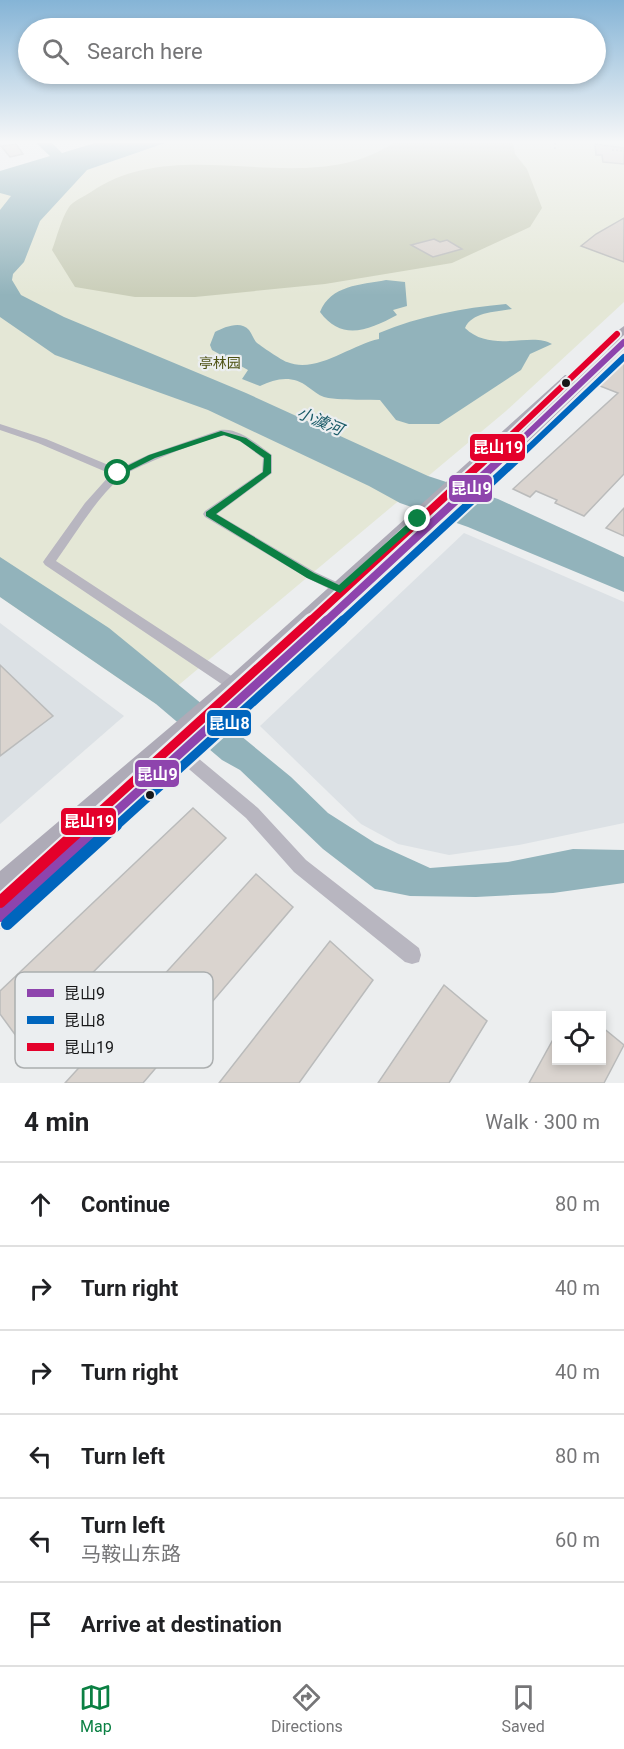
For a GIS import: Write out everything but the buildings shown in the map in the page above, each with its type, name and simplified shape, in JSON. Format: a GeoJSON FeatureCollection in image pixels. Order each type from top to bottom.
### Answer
{"type":"FeatureCollection","features":[{"type":"Feature","properties":{"kind":"main road"},"geometry":{"type":"LineString","coordinates":[[0,916],[181,753],[425,522],[624,328]]}},
{"type":"Feature","properties":{"kind":"main road"},"geometry":{"type":"LineString","coordinates":[[468,480],[624,342]]}},
{"type":"Feature","properties":{"kind":"main road"},"geometry":{"type":"LineString","coordinates":[[0,887],[234,685],[340,590],[425,522]]}},
{"type":"Feature","properties":{"kind":"street"},"geometry":{"type":"LineString","coordinates":[[0,426],[118,473]]}},
{"type":"Feature","properties":{"kind":"street"},"geometry":{"type":"LineString","coordinates":[[234,685],[49,562],[89,506],[118,473],[152,457],[224,432],[243,439],[268,457],[267,473],[209,514],[340,590]]}},
{"type":"Feature","properties":{"kind":"street"},"geometry":{"type":"LineString","coordinates":[[181,753],[252,813],[300,866],[412,955]]}},
{"type":"Feature","properties":{"kind":"shaded area"},"geometry":{"type":"Polygon","coordinates":[[[464,533],[624,602],[624,823],[519,845],[449,855],[398,844],[361,824],[260,726],[464,533]]]}},
{"type":"Feature","properties":{"kind":"shaded area"},"geometry":{"type":"Polygon","coordinates":[[[0,623],[124,716],[0,824],[0,623]]]}},
{"type":"Feature","properties":{"kind":"green space","name":"亭林园"},"geometry":{"type":"Polygon","coordinates":[[[0,194],[624,194],[624,302],[506,411],[156,704],[0,597],[0,194]]]}},
{"type":"Feature","properties":{"kind":"green space"},"geometry":{"type":"Polygon","coordinates":[[[88,194],[536,194],[542,208],[530,227],[452,263],[325,284],[195,297],[135,297],[75,287],[52,250],[66,212],[76,201],[88,194]]]}},
{"type":"Feature","properties":{"kind":"water"},"geometry":{"type":"Polygon","coordinates":[[[2,194],[65,194],[40,221],[24,262],[13,274],[12,280],[21,295],[64,317],[246,393],[428,476],[498,499],[624,557],[624,592],[468,527],[400,503],[208,410],[55,355],[0,317],[0,210],[11,196],[2,194]]]}},
{"type":"Feature","properties":{"kind":"water"},"geometry":{"type":"Polygon","coordinates":[[[386,280],[405,282],[407,306],[393,310],[397,315],[387,320],[366,329],[347,330],[328,321],[320,312],[331,296],[339,291],[386,280]]]}},
{"type":"Feature","properties":{"kind":"water"},"geometry":{"type":"Polygon","coordinates":[[[506,304],[512,309],[479,316],[468,323],[465,328],[487,340],[534,340],[552,344],[530,354],[521,370],[439,424],[409,424],[396,420],[380,400],[324,397],[302,383],[290,379],[272,381],[260,386],[242,379],[248,370],[212,350],[210,345],[215,332],[242,325],[249,330],[256,342],[281,359],[298,365],[310,364],[322,362],[379,339],[379,333],[426,317],[457,310],[506,304]]]}},
{"type":"Feature","properties":{"kind":"water"},"geometry":{"type":"Polygon","coordinates":[[[0,557],[109,628],[291,777],[328,813],[375,843],[430,868],[508,862],[573,849],[624,850],[624,883],[553,893],[476,897],[410,896],[375,889],[323,849],[240,770],[222,760],[156,704],[0,597],[0,557]]]}},
{"type":"Feature","properties":{"kind":"transit line","name":"昆山19"},"geometry":{"type":"LineString","coordinates":[[0,902],[425,517],[617,334]]}},
{"type":"Feature","properties":{"kind":"transit line","name":"昆山9"},"geometry":{"type":"LineString","coordinates":[[0,916],[432,525],[624,342]]}},
{"type":"Feature","properties":{"kind":"transit line","name":"昆山8"},"geometry":{"type":"LineString","coordinates":[[7,924],[439,533],[624,357]]}},
{"type":"Feature","properties":{"kind":"route"},"geometry":{"type":"LineString","coordinates":[[118,473],[193,441],[224,432],[243,439],[268,457],[267,473],[209,514],[340,590],[418,519]]}},
{"type":"Feature","properties":{"kind":"water label","name":"小澞河"},"geometry":{"type":"Point","coordinates":[320,421]}}]}
